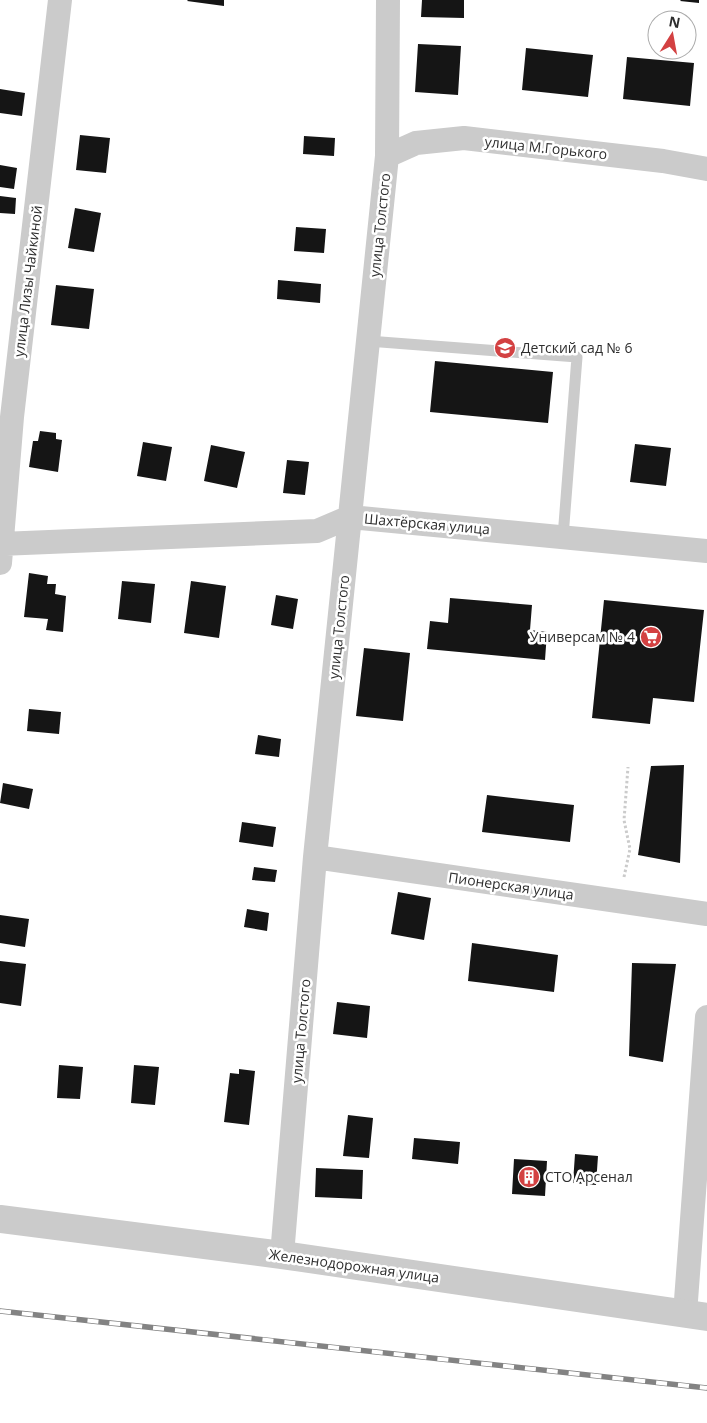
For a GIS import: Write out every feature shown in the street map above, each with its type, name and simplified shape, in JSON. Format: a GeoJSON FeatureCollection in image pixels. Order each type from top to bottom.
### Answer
{"type":"FeatureCollection","features":[{"type":"Feature","properties":{"kind":"street","name":"улица Лизы Чайкиной"},"geometry":{"type":"LineString","coordinates":[[1,550],[6,417],[60,0]]}},
{"type":"Feature","properties":{"kind":"street","name":"улица Толстого"},"geometry":{"type":"LineString","coordinates":[[282,1255],[315,857],[387,156],[388,0]]}},
{"type":"Feature","properties":{"kind":"street","name":"улица М.Горького"},"geometry":{"type":"LineString","coordinates":[[387,156],[416,143],[464,138],[663,161],[707,169]]}},
{"type":"Feature","properties":{"kind":"street","name":"Шахтёрская улица"},"geometry":{"type":"LineString","coordinates":[[1,550],[317,531],[350,517],[707,551]]}},
{"type":"Feature","properties":{"kind":"street","name":"Пионерская улица"},"geometry":{"type":"LineString","coordinates":[[315,857],[707,914]]}},
{"type":"Feature","properties":{"kind":"street"},"geometry":{"type":"LineString","coordinates":[[696,1315],[707,1017]]}},
{"type":"Feature","properties":{"kind":"street","name":"Железнодорожная улица"},"geometry":{"type":"LineString","coordinates":[[0,1219],[282,1255],[696,1315]]}},
{"type":"Feature","properties":{"kind":"lane"},"geometry":{"type":"LineString","coordinates":[[368,341],[577,357],[563,537]]}},
{"type":"Feature","properties":{"kind":"path"},"geometry":{"type":"LineString","coordinates":[[618,902],[630,849],[624,820],[628,767]]}},
{"type":"Feature","properties":{"kind":"building"},"geometry":{"type":"Polygon","coordinates":[[[224,0],[224,6],[187,1],[224,0]]]}},
{"type":"Feature","properties":{"kind":"building"},"geometry":{"type":"Polygon","coordinates":[[[422,0],[464,0],[464,18],[421,17],[422,0]]]}},
{"type":"Feature","properties":{"kind":"building"},"geometry":{"type":"Polygon","coordinates":[[[699,0],[699,3],[680,1],[699,0]]]}},
{"type":"Feature","properties":{"kind":"building"},"geometry":{"type":"Polygon","coordinates":[[[418,44],[461,46],[458,95],[415,92],[418,44]]]}},
{"type":"Feature","properties":{"kind":"building"},"geometry":{"type":"Polygon","coordinates":[[[526,48],[593,55],[588,97],[522,90],[526,48]]]}},
{"type":"Feature","properties":{"kind":"building"},"geometry":{"type":"Polygon","coordinates":[[[627,57],[694,63],[690,106],[623,99],[627,57]]]}},
{"type":"Feature","properties":{"kind":"building"},"geometry":{"type":"Polygon","coordinates":[[[0,89],[25,93],[22,116],[0,113],[0,89]]]}},
{"type":"Feature","properties":{"kind":"building"},"geometry":{"type":"Polygon","coordinates":[[[80,135],[110,138],[106,173],[76,170],[80,135]]]}},
{"type":"Feature","properties":{"kind":"building"},"geometry":{"type":"Polygon","coordinates":[[[304,136],[335,138],[334,156],[303,154],[304,136]]]}},
{"type":"Feature","properties":{"kind":"building"},"geometry":{"type":"Polygon","coordinates":[[[0,165],[17,168],[14,189],[0,187],[0,165]]]}},
{"type":"Feature","properties":{"kind":"building"},"geometry":{"type":"Polygon","coordinates":[[[0,196],[16,198],[15,214],[0,213],[0,196]]]}},
{"type":"Feature","properties":{"kind":"building"},"geometry":{"type":"Polygon","coordinates":[[[75,208],[101,213],[94,252],[68,248],[75,208]]]}},
{"type":"Feature","properties":{"kind":"building"},"geometry":{"type":"Polygon","coordinates":[[[296,227],[326,229],[324,253],[294,251],[296,227]]]}},
{"type":"Feature","properties":{"kind":"building"},"geometry":{"type":"Polygon","coordinates":[[[278,280],[321,284],[320,303],[277,299],[278,280]]]}},
{"type":"Feature","properties":{"kind":"building"},"geometry":{"type":"Polygon","coordinates":[[[56,285],[94,289],[89,329],[51,325],[56,285]]]}},
{"type":"Feature","properties":{"kind":"building"},"geometry":{"type":"Polygon","coordinates":[[[435,361],[553,372],[548,423],[430,412],[435,361]]]}},
{"type":"Feature","properties":{"kind":"building"},"geometry":{"type":"Polygon","coordinates":[[[40,431],[56,433],[56,439],[62,440],[58,472],[29,467],[33,441],[38,441],[40,431]]]}},
{"type":"Feature","properties":{"kind":"building"},"geometry":{"type":"Polygon","coordinates":[[[143,442],[172,447],[166,481],[137,476],[143,442]]]}},
{"type":"Feature","properties":{"kind":"building"},"geometry":{"type":"Polygon","coordinates":[[[635,444],[671,448],[666,486],[630,482],[635,444]]]}},
{"type":"Feature","properties":{"kind":"building"},"geometry":{"type":"Polygon","coordinates":[[[211,445],[245,452],[237,488],[204,481],[211,445]]]}},
{"type":"Feature","properties":{"kind":"building"},"geometry":{"type":"Polygon","coordinates":[[[287,460],[309,462],[305,495],[283,493],[287,460]]]}},
{"type":"Feature","properties":{"kind":"building"},"geometry":{"type":"Polygon","coordinates":[[[29,573],[48,576],[47,584],[56,584],[55,594],[66,596],[63,632],[46,630],[48,619],[24,617],[29,573]]]}},
{"type":"Feature","properties":{"kind":"building"},"geometry":{"type":"Polygon","coordinates":[[[122,581],[155,584],[151,623],[118,619],[122,581]]]}},
{"type":"Feature","properties":{"kind":"building"},"geometry":{"type":"Polygon","coordinates":[[[191,581],[226,586],[219,638],[184,633],[191,581]]]}},
{"type":"Feature","properties":{"kind":"building"},"geometry":{"type":"Polygon","coordinates":[[[276,595],[298,599],[293,629],[271,625],[276,595]]]}},
{"type":"Feature","properties":{"kind":"building"},"geometry":{"type":"Polygon","coordinates":[[[450,598],[532,605],[530,630],[547,632],[545,660],[427,649],[430,621],[448,623],[450,598]]]}},
{"type":"Feature","properties":{"kind":"building","name":"Универсам № 4"},"geometry":{"type":"Polygon","coordinates":[[[604,600],[704,610],[694,702],[653,698],[650,724],[592,718],[604,600]]]}},
{"type":"Feature","properties":{"kind":"building"},"geometry":{"type":"Polygon","coordinates":[[[364,648],[410,653],[403,721],[356,716],[364,648]]]}},
{"type":"Feature","properties":{"kind":"building"},"geometry":{"type":"Polygon","coordinates":[[[29,709],[61,712],[59,734],[27,731],[29,709]]]}},
{"type":"Feature","properties":{"kind":"building"},"geometry":{"type":"Polygon","coordinates":[[[258,735],[281,739],[279,757],[255,754],[258,735]]]}},
{"type":"Feature","properties":{"kind":"building"},"geometry":{"type":"Polygon","coordinates":[[[684,765],[680,863],[638,855],[651,766],[684,765]]]}},
{"type":"Feature","properties":{"kind":"building"},"geometry":{"type":"Polygon","coordinates":[[[3,783],[33,789],[29,809],[0,803],[3,783]]]}},
{"type":"Feature","properties":{"kind":"building"},"geometry":{"type":"Polygon","coordinates":[[[487,795],[574,805],[570,842],[482,832],[487,795]]]}},
{"type":"Feature","properties":{"kind":"building"},"geometry":{"type":"Polygon","coordinates":[[[242,822],[276,827],[273,847],[239,842],[242,822]]]}},
{"type":"Feature","properties":{"kind":"building"},"geometry":{"type":"Polygon","coordinates":[[[254,867],[277,870],[275,882],[252,880],[254,867]]]}},
{"type":"Feature","properties":{"kind":"building"},"geometry":{"type":"Polygon","coordinates":[[[398,892],[431,898],[424,940],[391,934],[398,892]]]}},
{"type":"Feature","properties":{"kind":"building"},"geometry":{"type":"Polygon","coordinates":[[[247,909],[269,913],[267,931],[244,927],[247,909]]]}},
{"type":"Feature","properties":{"kind":"building"},"geometry":{"type":"Polygon","coordinates":[[[0,915],[29,919],[25,947],[0,943],[0,915]]]}},
{"type":"Feature","properties":{"kind":"building"},"geometry":{"type":"Polygon","coordinates":[[[472,943],[558,955],[554,992],[468,981],[472,943]]]}},
{"type":"Feature","properties":{"kind":"building"},"geometry":{"type":"Polygon","coordinates":[[[0,961],[26,964],[21,1006],[0,1003],[0,961]]]}},
{"type":"Feature","properties":{"kind":"building"},"geometry":{"type":"Polygon","coordinates":[[[632,963],[676,964],[663,1062],[629,1056],[632,963]]]}},
{"type":"Feature","properties":{"kind":"building"},"geometry":{"type":"Polygon","coordinates":[[[337,1002],[370,1006],[367,1038],[333,1034],[337,1002]]]}},
{"type":"Feature","properties":{"kind":"building"},"geometry":{"type":"Polygon","coordinates":[[[59,1065],[83,1067],[80,1099],[57,1098],[59,1065]]]}},
{"type":"Feature","properties":{"kind":"building"},"geometry":{"type":"Polygon","coordinates":[[[134,1065],[159,1067],[155,1105],[131,1103],[134,1065]]]}},
{"type":"Feature","properties":{"kind":"building"},"geometry":{"type":"Polygon","coordinates":[[[239,1069],[255,1071],[249,1125],[224,1122],[230,1073],[239,1074],[239,1069]]]}},
{"type":"Feature","properties":{"kind":"building"},"geometry":{"type":"Polygon","coordinates":[[[348,1115],[373,1118],[369,1158],[343,1156],[348,1115]]]}},
{"type":"Feature","properties":{"kind":"building"},"geometry":{"type":"Polygon","coordinates":[[[414,1138],[460,1142],[458,1164],[412,1159],[414,1138]]]}},
{"type":"Feature","properties":{"kind":"building"},"geometry":{"type":"Polygon","coordinates":[[[575,1154],[598,1156],[596,1185],[573,1183],[575,1154]]]}},
{"type":"Feature","properties":{"kind":"building","name":"СТО Арсенал"},"geometry":{"type":"Polygon","coordinates":[[[514,1159],[547,1161],[545,1196],[512,1194],[514,1159]]]}},
{"type":"Feature","properties":{"kind":"building"},"geometry":{"type":"Polygon","coordinates":[[[316,1168],[363,1170],[362,1199],[315,1197],[316,1168]]]}},
{"type":"Feature","properties":{"kind":"railway"},"geometry":{"type":"LineString","coordinates":[[0,1311],[707,1388]]}},
{"type":"Feature","properties":{"kind":"place","name":"Детский сад № 6"},"geometry":{"type":"Point","coordinates":[505,348]}},
{"type":"Feature","properties":{"kind":"place","name":"Универсам № 4"},"geometry":{"type":"Point","coordinates":[651,637]}},
{"type":"Feature","properties":{"kind":"place","name":"СТО Арсенал"},"geometry":{"type":"Point","coordinates":[529,1177]}}]}
